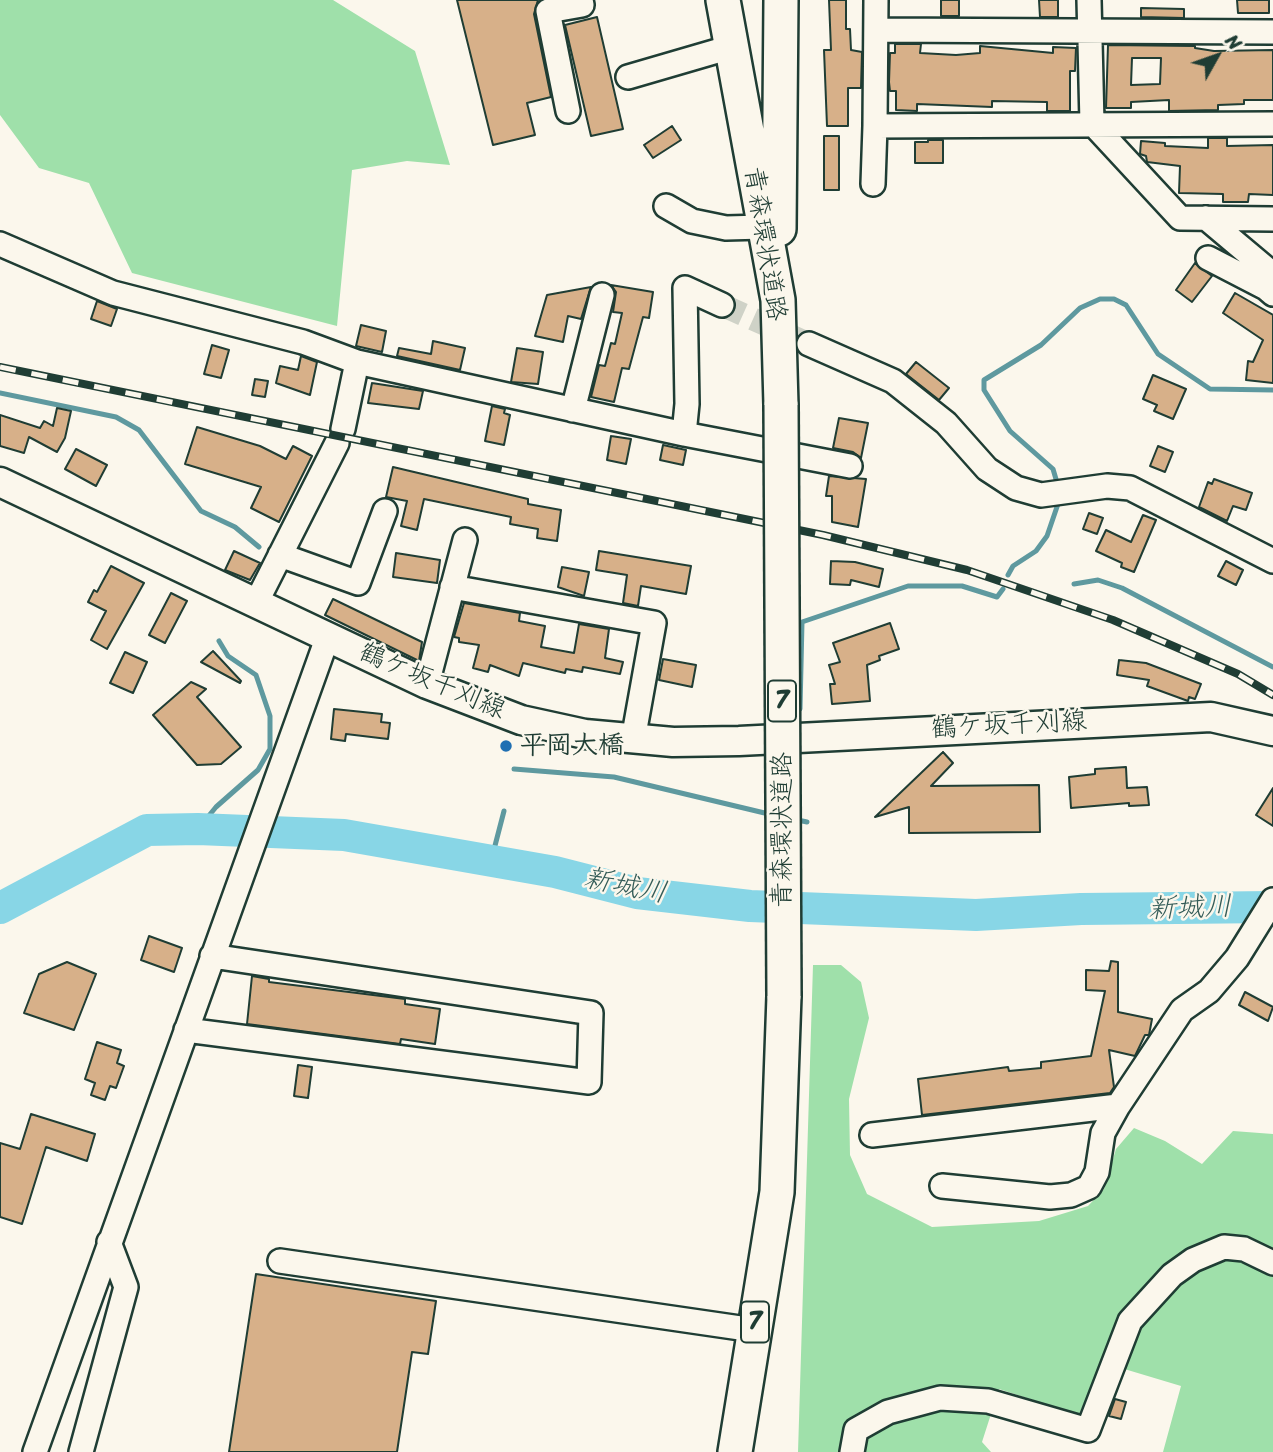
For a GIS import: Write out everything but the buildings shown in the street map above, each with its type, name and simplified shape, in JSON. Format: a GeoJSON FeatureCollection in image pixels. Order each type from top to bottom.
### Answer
{"type":"FeatureCollection","features":[{"type":"Feature","properties":{"kind":"highway","name":"青森環状道路"},"geometry":{"type":"LineString","coordinates":[[723,0],[778,300],[781,405],[784,996],[777,1192],[735,1452]]}},
{"type":"Feature","properties":{"kind":"highway"},"geometry":{"type":"LineString","coordinates":[[778,300],[781,0]]}},
{"type":"Feature","properties":{"kind":"main road","name":"鶴ケ坂千刈線"},"geometry":{"type":"LineString","coordinates":[[0,482],[427,684],[521,720],[633,740],[740,741],[1211,717],[1273,731]]}},
{"type":"Feature","properties":{"kind":"street"},"geometry":{"type":"LineString","coordinates":[[568,111],[548,11],[582,5],[581,0]]}},
{"type":"Feature","properties":{"kind":"street"},"geometry":{"type":"LineString","coordinates":[[873,184],[876,0]]}},
{"type":"Feature","properties":{"kind":"street"},"geometry":{"type":"LineString","coordinates":[[1089,0],[1092,122],[1180,218],[1273,219]]}},
{"type":"Feature","properties":{"kind":"street"},"geometry":{"type":"LineString","coordinates":[[877,30],[1273,32]]}},
{"type":"Feature","properties":{"kind":"street"},"geometry":{"type":"LineString","coordinates":[[628,77],[732,47]]}},
{"type":"Feature","properties":{"kind":"street"},"geometry":{"type":"LineString","coordinates":[[875,125],[1092,122],[1273,124]]}},
{"type":"Feature","properties":{"kind":"street"},"geometry":{"type":"LineString","coordinates":[[666,206],[692,221],[726,228],[763,227]]}},
{"type":"Feature","properties":{"kind":"street"},"geometry":{"type":"LineString","coordinates":[[1206,218],[1269,271],[1269,291],[1208,258]]}},
{"type":"Feature","properties":{"kind":"street"},"geometry":{"type":"LineString","coordinates":[[0,244],[113,293],[303,342],[358,362],[684,434],[850,466]]}},
{"type":"Feature","properties":{"kind":"street"},"geometry":{"type":"LineString","coordinates":[[684,434],[687,404],[685,289],[722,305]]}},
{"type":"Feature","properties":{"kind":"street"},"geometry":{"type":"LineString","coordinates":[[573,410],[602,295]]}},
{"type":"Feature","properties":{"kind":"street"},"geometry":{"type":"LineString","coordinates":[[809,345],[893,382],[946,422],[988,469],[1016,488],[1041,495],[1107,486],[1130,488],[1273,561]]}},
{"type":"Feature","properties":{"kind":"street"},"geometry":{"type":"LineString","coordinates":[[256,603],[340,436],[358,362]]}},
{"type":"Feature","properties":{"kind":"street"},"geometry":{"type":"LineString","coordinates":[[280,555],[358,583],[386,511]]}},
{"type":"Feature","properties":{"kind":"street"},"geometry":{"type":"LineString","coordinates":[[427,684],[465,540]]}},
{"type":"Feature","properties":{"kind":"street"},"geometry":{"type":"LineString","coordinates":[[452,587],[654,624],[633,740]]}},
{"type":"Feature","properties":{"kind":"street"},"geometry":{"type":"LineString","coordinates":[[35,1452],[328,636]]}},
{"type":"Feature","properties":{"kind":"street"},"geometry":{"type":"LineString","coordinates":[[942,1186],[1049,1197],[1071,1195],[1089,1187],[1097,1171],[1103,1133],[1118,1106],[1182,1010],[1209,992],[1237,958],[1273,900]]}},
{"type":"Feature","properties":{"kind":"street"},"geometry":{"type":"LineString","coordinates":[[186,1030],[589,1082],[591,1013],[212,956]]}},
{"type":"Feature","properties":{"kind":"street"},"geometry":{"type":"LineString","coordinates":[[873,1135],[1118,1106]]}},
{"type":"Feature","properties":{"kind":"street"},"geometry":{"type":"LineString","coordinates":[[81,1452],[126,1287],[109,1242]]}},
{"type":"Feature","properties":{"kind":"street"},"geometry":{"type":"LineString","coordinates":[[852,1452],[856,1430],[888,1412],[940,1398],[988,1401],[1088,1430],[1130,1321],[1172,1275],[1193,1260],[1224,1247],[1244,1249],[1273,1263]]}},
{"type":"Feature","properties":{"kind":"street"},"geometry":{"type":"LineString","coordinates":[[281,1261],[754,1330]]}},
{"type":"Feature","properties":{"kind":"green space"},"geometry":{"type":"Polygon","coordinates":[[[0,0],[333,0],[415,51],[450,165],[407,161],[352,170],[337,326],[132,273],[89,183],[39,168],[0,115],[0,0]]]}},
{"type":"Feature","properties":{"kind":"green space"},"geometry":{"type":"Polygon","coordinates":[[[813,965],[841,965],[861,982],[869,1018],[849,1099],[850,1155],[867,1194],[932,1227],[1039,1221],[1088,1206],[1104,1189],[1116,1149],[1134,1128],[1165,1141],[1202,1164],[1233,1131],[1273,1134],[1273,1452],[1163,1452],[1181,1386],[1101,1362],[1079,1415],[999,1389],[982,1442],[991,1452],[798,1452],[813,965]]]}},
{"type":"Feature","properties":{"kind":"waterway"},"geometry":{"type":"LineString","coordinates":[[1058,486],[1053,469],[1010,431],[984,390],[984,380],[1041,345],[1080,308],[1100,299],[1114,299],[1126,305],[1158,354],[1210,389],[1273,390]]}},
{"type":"Feature","properties":{"kind":"waterway"},"geometry":{"type":"LineString","coordinates":[[0,393],[116,417],[139,430],[201,511],[235,527],[259,547]]}},
{"type":"Feature","properties":{"kind":"waterway"},"geometry":{"type":"LineString","coordinates":[[1008,575],[1013,566],[1036,551],[1047,536],[1059,501]]}},
{"type":"Feature","properties":{"kind":"waterway"},"geometry":{"type":"LineString","coordinates":[[1074,584],[1098,580],[1122,588],[1273,667]]}},
{"type":"Feature","properties":{"kind":"waterway"},"geometry":{"type":"LineString","coordinates":[[800,709],[802,622],[908,586],[962,586],[997,597],[1003,589]]}},
{"type":"Feature","properties":{"kind":"waterway"},"geometry":{"type":"LineString","coordinates":[[198,829],[216,807],[258,770],[270,749],[270,716],[256,675],[228,656],[219,641]]}},
{"type":"Feature","properties":{"kind":"waterway"},"geometry":{"type":"LineString","coordinates":[[514,769],[614,777],[773,815]]}},
{"type":"Feature","properties":{"kind":"waterway"},"geometry":{"type":"LineString","coordinates":[[491,861],[504,811]]}},
{"type":"Feature","properties":{"kind":"waterway"},"geometry":{"type":"LineString","coordinates":[[793,819],[807,822]]}},
{"type":"Feature","properties":{"kind":"waterway","name":"新城川"},"geometry":{"type":"LineString","coordinates":[[0,908],[147,830],[198,829],[344,835],[555,872],[637,893],[750,906],[976,915],[1081,909],[1273,907]]}},
{"type":"Feature","properties":{"kind":"tunnel"},"geometry":{"type":"LineString","coordinates":[[722,305],[809,344]]}},
{"type":"Feature","properties":{"kind":"railway"},"geometry":{"type":"LineString","coordinates":[[0,367],[823,535],[967,570],[1113,620],[1238,674],[1273,695]]}},
{"type":"Feature","properties":{"kind":"place","name":"平岡大橋"},"geometry":{"type":"Point","coordinates":[506,746]}}]}
